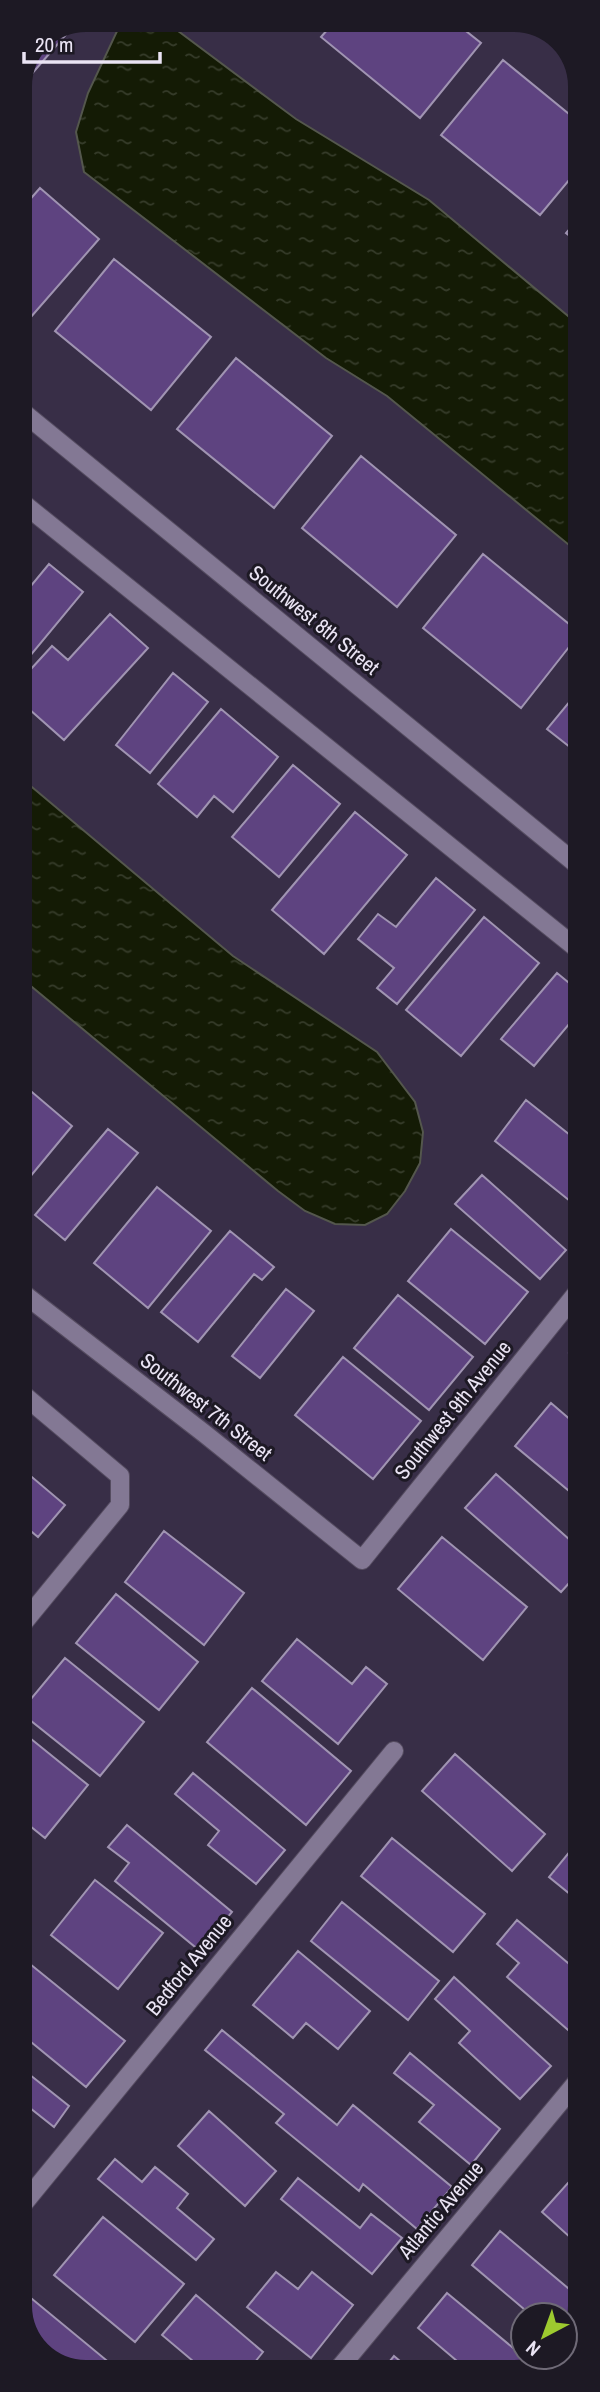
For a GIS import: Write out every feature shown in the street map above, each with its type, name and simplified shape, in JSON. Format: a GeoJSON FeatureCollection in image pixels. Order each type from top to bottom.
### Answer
{"type":"FeatureCollection","features":[{"type":"Feature","properties":{"kind":"street","name":"Southwest 8th Street"},"geometry":{"type":"LineString","coordinates":[[32,420],[568,857]]}},
{"type":"Feature","properties":{"kind":"street"},"geometry":{"type":"LineString","coordinates":[[32,510],[568,941]]}},
{"type":"Feature","properties":{"kind":"street","name":"Southwest 7th Street"},"geometry":{"type":"LineString","coordinates":[[32,1301],[205,1434],[362,1560]]}},
{"type":"Feature","properties":{"kind":"street","name":"Southwest 9th Avenue"},"geometry":{"type":"LineString","coordinates":[[362,1560],[568,1304]]}},
{"type":"Feature","properties":{"kind":"street"},"geometry":{"type":"LineString","coordinates":[[32,1402],[120,1476],[120,1505],[32,1611]]}},
{"type":"Feature","properties":{"kind":"street","name":"Bedford Avenue"},"geometry":{"type":"LineString","coordinates":[[32,2193],[394,1751]]}},
{"type":"Feature","properties":{"kind":"street","name":"Atlantic Avenue"},"geometry":{"type":"LineString","coordinates":[[346,2360],[568,2093]]}},
{"type":"Feature","properties":{"kind":"water"},"geometry":{"type":"Polygon","coordinates":[[[117,32],[179,32],[296,119],[429,200],[568,316],[568,544],[387,396],[326,358],[84,172],[76,132],[88,93],[117,32]]]}},
{"type":"Feature","properties":{"kind":"water"},"geometry":{"type":"Polygon","coordinates":[[[32,787],[233,956],[377,1052],[415,1102],[423,1132],[420,1163],[405,1191],[387,1214],[365,1225],[335,1224],[305,1211],[32,987],[32,787]]]}},
{"type":"Feature","properties":{"kind":"building"},"geometry":{"type":"Polygon","coordinates":[[[325,32],[467,32],[481,43],[420,118],[321,37],[325,32]]]}},
{"type":"Feature","properties":{"kind":"building"},"geometry":{"type":"Polygon","coordinates":[[[64,36],[34,71],[47,47],[64,36]]]}},
{"type":"Feature","properties":{"kind":"building"},"geometry":{"type":"Polygon","coordinates":[[[503,60],[568,113],[568,181],[540,215],[441,135],[503,60]]]}},
{"type":"Feature","properties":{"kind":"building"},"geometry":{"type":"Polygon","coordinates":[[[40,188],[99,239],[32,316],[32,197],[40,188]]]}},
{"type":"Feature","properties":{"kind":"building"},"geometry":{"type":"Polygon","coordinates":[[[114,259],[211,337],[151,410],[55,331],[114,259]]]}},
{"type":"Feature","properties":{"kind":"building"},"geometry":{"type":"Polygon","coordinates":[[[236,358],[332,436],[274,508],[177,429],[236,358]]]}},
{"type":"Feature","properties":{"kind":"building"},"geometry":{"type":"Polygon","coordinates":[[[361,456],[456,535],[397,607],[302,528],[361,456]]]}},
{"type":"Feature","properties":{"kind":"building"},"geometry":{"type":"Polygon","coordinates":[[[483,554],[568,623],[568,648],[521,708],[423,628],[483,554]]]}},
{"type":"Feature","properties":{"kind":"building"},"geometry":{"type":"Polygon","coordinates":[[[49,564],[83,592],[32,654],[32,585],[49,564]]]}},
{"type":"Feature","properties":{"kind":"building"},"geometry":{"type":"Polygon","coordinates":[[[110,614],[148,648],[64,740],[32,712],[32,668],[52,646],[68,660],[110,614]]]}},
{"type":"Feature","properties":{"kind":"building"},"geometry":{"type":"Polygon","coordinates":[[[173,673],[208,702],[150,773],[116,745],[173,673]]]}},
{"type":"Feature","properties":{"kind":"building"},"geometry":{"type":"Polygon","coordinates":[[[568,704],[568,746],[547,729],[568,704]]]}},
{"type":"Feature","properties":{"kind":"building"},"geometry":{"type":"Polygon","coordinates":[[[221,709],[278,757],[233,812],[214,796],[197,817],[158,784],[221,709]]]}},
{"type":"Feature","properties":{"kind":"building"},"geometry":{"type":"Polygon","coordinates":[[[293,765],[340,804],[279,877],[232,837],[293,765]]]}},
{"type":"Feature","properties":{"kind":"building"},"geometry":{"type":"Polygon","coordinates":[[[355,812],[407,855],[324,954],[272,910],[355,812]]]}},
{"type":"Feature","properties":{"kind":"building"},"geometry":{"type":"Polygon","coordinates":[[[436,878],[475,910],[397,1004],[377,988],[394,968],[358,939],[378,914],[396,927],[436,878]]]}},
{"type":"Feature","properties":{"kind":"building"},"geometry":{"type":"Polygon","coordinates":[[[484,917],[539,963],[461,1056],[406,1010],[484,917]]]}},
{"type":"Feature","properties":{"kind":"building"},"geometry":{"type":"Polygon","coordinates":[[[557,973],[568,982],[568,1025],[534,1066],[501,1039],[557,973]]]}},
{"type":"Feature","properties":{"kind":"building"},"geometry":{"type":"Polygon","coordinates":[[[32,1092],[72,1126],[32,1174],[32,1092]]]}},
{"type":"Feature","properties":{"kind":"building"},"geometry":{"type":"Polygon","coordinates":[[[526,1100],[568,1133],[568,1199],[495,1141],[526,1100]]]}},
{"type":"Feature","properties":{"kind":"building"},"geometry":{"type":"Polygon","coordinates":[[[108,1129],[138,1153],[65,1240],[35,1215],[108,1129]]]}},
{"type":"Feature","properties":{"kind":"building"},"geometry":{"type":"Polygon","coordinates":[[[482,1175],[566,1250],[540,1279],[455,1204],[482,1175]]]}},
{"type":"Feature","properties":{"kind":"building"},"geometry":{"type":"Polygon","coordinates":[[[157,1187],[211,1231],[148,1308],[94,1263],[157,1187]]]}},
{"type":"Feature","properties":{"kind":"building"},"geometry":{"type":"Polygon","coordinates":[[[451,1229],[528,1292],[485,1344],[408,1281],[451,1229]]]}},
{"type":"Feature","properties":{"kind":"building"},"geometry":{"type":"Polygon","coordinates":[[[230,1231],[274,1267],[262,1280],[254,1274],[198,1342],[161,1312],[230,1231]]]}},
{"type":"Feature","properties":{"kind":"building"},"geometry":{"type":"Polygon","coordinates":[[[286,1289],[314,1311],[260,1378],[232,1356],[286,1289]]]}},
{"type":"Feature","properties":{"kind":"building"},"geometry":{"type":"Polygon","coordinates":[[[398,1295],[473,1357],[429,1410],[354,1348],[398,1295]]]}},
{"type":"Feature","properties":{"kind":"building"},"geometry":{"type":"Polygon","coordinates":[[[343,1357],[421,1421],[373,1479],[295,1415],[343,1357]]]}},
{"type":"Feature","properties":{"kind":"building"},"geometry":{"type":"Polygon","coordinates":[[[551,1403],[568,1418],[568,1490],[515,1446],[551,1403]]]}},
{"type":"Feature","properties":{"kind":"building"},"geometry":{"type":"Polygon","coordinates":[[[496,1474],[568,1538],[568,1584],[561,1592],[465,1508],[496,1474]]]}},
{"type":"Feature","properties":{"kind":"building"},"geometry":{"type":"Polygon","coordinates":[[[32,1477],[65,1505],[38,1537],[32,1532],[32,1477]]]}},
{"type":"Feature","properties":{"kind":"building"},"geometry":{"type":"Polygon","coordinates":[[[164,1531],[244,1593],[204,1645],[125,1582],[164,1531]]]}},
{"type":"Feature","properties":{"kind":"building"},"geometry":{"type":"Polygon","coordinates":[[[442,1537],[527,1607],[483,1660],[398,1589],[442,1537]]]}},
{"type":"Feature","properties":{"kind":"building"},"geometry":{"type":"Polygon","coordinates":[[[116,1594],[198,1662],[159,1710],[76,1643],[116,1594]]]}},
{"type":"Feature","properties":{"kind":"building"},"geometry":{"type":"Polygon","coordinates":[[[297,1639],[352,1684],[366,1667],[387,1684],[338,1744],[262,1681],[297,1639]]]}},
{"type":"Feature","properties":{"kind":"building"},"geometry":{"type":"Polygon","coordinates":[[[65,1658],[144,1722],[100,1776],[32,1722],[32,1698],[65,1658]]]}},
{"type":"Feature","properties":{"kind":"building"},"geometry":{"type":"Polygon","coordinates":[[[252,1688],[351,1771],[306,1825],[207,1742],[252,1688]]]}},
{"type":"Feature","properties":{"kind":"building"},"geometry":{"type":"Polygon","coordinates":[[[32,1740],[88,1785],[45,1838],[32,1828],[32,1740]]]}},
{"type":"Feature","properties":{"kind":"building"},"geometry":{"type":"Polygon","coordinates":[[[455,1754],[545,1834],[512,1871],[422,1791],[455,1754]]]}},
{"type":"Feature","properties":{"kind":"building"},"geometry":{"type":"Polygon","coordinates":[[[193,1773],[285,1850],[256,1884],[208,1845],[219,1831],[175,1794],[193,1773]]]}},
{"type":"Feature","properties":{"kind":"building"},"geometry":{"type":"Polygon","coordinates":[[[127,1825],[232,1912],[200,1951],[115,1881],[129,1863],[108,1847],[127,1825]]]}},
{"type":"Feature","properties":{"kind":"building"},"geometry":{"type":"Polygon","coordinates":[[[392,1838],[485,1914],[453,1952],[361,1876],[392,1838]]]}},
{"type":"Feature","properties":{"kind":"building"},"geometry":{"type":"Polygon","coordinates":[[[568,1854],[568,1892],[549,1877],[568,1854]]]}},
{"type":"Feature","properties":{"kind":"building"},"geometry":{"type":"Polygon","coordinates":[[[95,1880],[163,1933],[118,1989],[51,1935],[95,1880]]]}},
{"type":"Feature","properties":{"kind":"building"},"geometry":{"type":"Polygon","coordinates":[[[342,1902],[439,1981],[408,2020],[311,1941],[342,1902]]]}},
{"type":"Feature","properties":{"kind":"building"},"geometry":{"type":"Polygon","coordinates":[[[517,1920],[568,1963],[568,2030],[507,1977],[519,1963],[497,1944],[517,1920]]]}},
{"type":"Feature","properties":{"kind":"building"},"geometry":{"type":"Polygon","coordinates":[[[298,1951],[370,2011],[338,2049],[306,2023],[293,2038],[253,2005],[298,1951]]]}},
{"type":"Feature","properties":{"kind":"building"},"geometry":{"type":"Polygon","coordinates":[[[32,1966],[125,2041],[86,2087],[32,2043],[32,1966]]]}},
{"type":"Feature","properties":{"kind":"building"},"geometry":{"type":"Polygon","coordinates":[[[454,1977],[551,2066],[520,2099],[459,2043],[470,2031],[435,1999],[454,1977]]]}},
{"type":"Feature","properties":{"kind":"building"},"geometry":{"type":"Polygon","coordinates":[[[222,2030],[337,2125],[353,2105],[452,2187],[417,2229],[363,2184],[359,2191],[276,2123],[284,2114],[205,2050],[222,2030]]]}},
{"type":"Feature","properties":{"kind":"building"},"geometry":{"type":"Polygon","coordinates":[[[410,2053],[500,2129],[471,2165],[419,2122],[434,2105],[394,2073],[410,2053]]]}},
{"type":"Feature","properties":{"kind":"building"},"geometry":{"type":"Polygon","coordinates":[[[32,2077],[69,2106],[54,2127],[32,2110],[32,2077]]]}},
{"type":"Feature","properties":{"kind":"building"},"geometry":{"type":"Polygon","coordinates":[[[209,2111],[276,2171],[245,2206],[178,2146],[209,2111]]]}},
{"type":"Feature","properties":{"kind":"building"},"geometry":{"type":"Polygon","coordinates":[[[115,2159],[142,2182],[155,2167],[188,2194],[177,2208],[214,2239],[196,2260],[98,2179],[115,2159]]]}},
{"type":"Feature","properties":{"kind":"building"},"geometry":{"type":"Polygon","coordinates":[[[298,2178],[360,2228],[371,2214],[402,2238],[372,2274],[281,2199],[298,2178]]]}},
{"type":"Feature","properties":{"kind":"building"},"geometry":{"type":"Polygon","coordinates":[[[568,2183],[568,2235],[542,2212],[568,2183]]]}},
{"type":"Feature","properties":{"kind":"building"},"geometry":{"type":"Polygon","coordinates":[[[103,2217],[184,2284],[135,2342],[54,2275],[103,2217]]]}},
{"type":"Feature","properties":{"kind":"building"},"geometry":{"type":"Polygon","coordinates":[[[500,2231],[568,2288],[568,2301],[514,2301],[472,2265],[500,2231]]]}},
{"type":"Feature","properties":{"kind":"building"},"geometry":{"type":"Polygon","coordinates":[[[276,2272],[298,2289],[312,2272],[353,2305],[311,2358],[247,2307],[276,2272]]]}},
{"type":"Feature","properties":{"kind":"building"},"geometry":{"type":"Polygon","coordinates":[[[447,2293],[509,2345],[509,2360],[456,2360],[418,2328],[447,2293]]]}},
{"type":"Feature","properties":{"kind":"building"},"geometry":{"type":"Polygon","coordinates":[[[196,2295],[263,2352],[257,2360],[192,2360],[162,2335],[196,2295]]]}},
{"type":"Feature","properties":{"kind":"building"},"geometry":{"type":"Polygon","coordinates":[[[32,2299],[106,2360],[75,2359],[50,2347],[34,2324],[32,2299]]]}}]}
